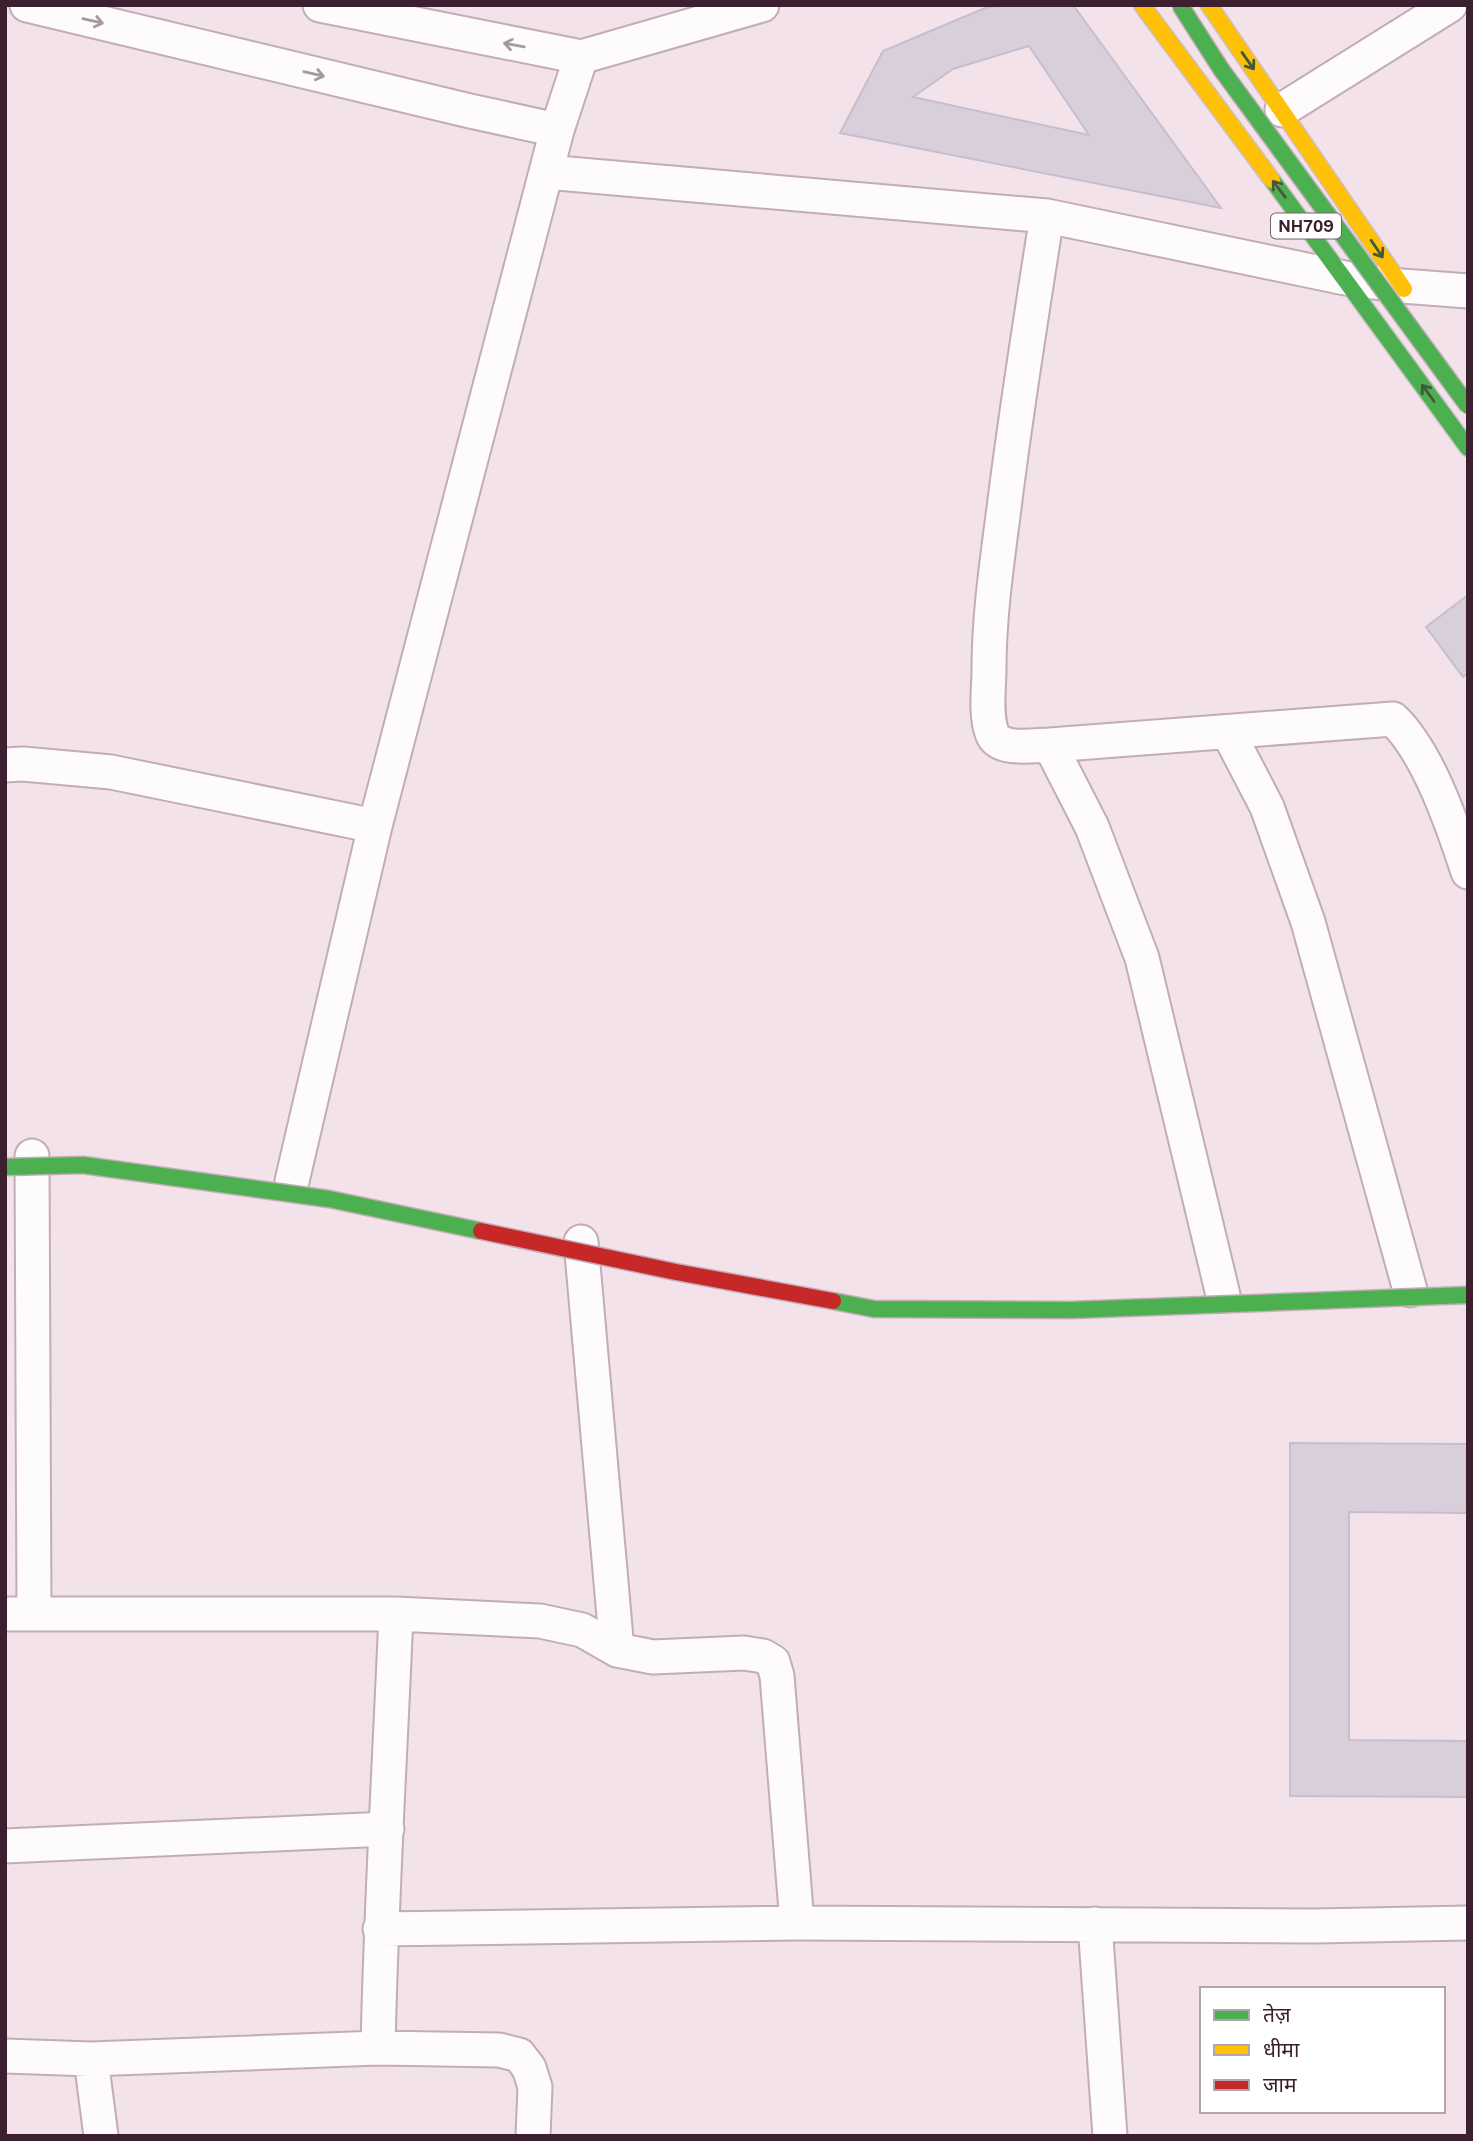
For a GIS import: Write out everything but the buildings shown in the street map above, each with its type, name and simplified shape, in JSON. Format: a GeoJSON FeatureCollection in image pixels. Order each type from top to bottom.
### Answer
{"type":"FeatureCollection","features":[{"type":"Feature","properties":{"kind":"main road","name":"NH709"},"geometry":{"type":"LineString","coordinates":[[1142,5],[1468,448]]}},
{"type":"Feature","properties":{"kind":"main road"},"geometry":{"type":"LineString","coordinates":[[1180,5],[1221,69],[1468,406]]}},
{"type":"Feature","properties":{"kind":"main road","name":"NH709"},"geometry":{"type":"LineString","coordinates":[[1209,5],[1406,292]]}},
{"type":"Feature","properties":{"kind":"main road"},"geometry":{"type":"LineString","coordinates":[[19,1161],[83,1165],[328,1199],[676,1272],[874,1309],[1072,1310],[1468,1294]]}},
{"type":"Feature","properties":{"kind":"street"},"geometry":{"type":"LineString","coordinates":[[27,5],[557,130]]}},
{"type":"Feature","properties":{"kind":"street"},"geometry":{"type":"LineString","coordinates":[[320,5],[581,57],[762,5]]}},
{"type":"Feature","properties":{"kind":"street"},"geometry":{"type":"LineString","coordinates":[[1282,110],[1450,5]]}},
{"type":"Feature","properties":{"kind":"street"},"geometry":{"type":"LineString","coordinates":[[292,1181],[375,826],[557,130],[581,57]]}},
{"type":"Feature","properties":{"kind":"street"},"geometry":{"type":"LineString","coordinates":[[546,172],[1047,216],[1406,292],[1468,291]]}},
{"type":"Feature","properties":{"kind":"street"},"geometry":{"type":"LineString","coordinates":[[1047,216],[1020,387],[996,570],[989,639],[989,712],[992,733],[999,742],[1010,745],[1050,745],[1393,719],[1407,732],[1421,757],[1453,825],[1468,872]]}},
{"type":"Feature","properties":{"kind":"street"},"geometry":{"type":"LineString","coordinates":[[1228,732],[1267,807],[1308,922],[1410,1290]]}},
{"type":"Feature","properties":{"kind":"street"},"geometry":{"type":"LineString","coordinates":[[1050,745],[1092,827],[1142,957],[1223,1295]]}},
{"type":"Feature","properties":{"kind":"street"},"geometry":{"type":"LineString","coordinates":[[5,765],[23,764],[111,772],[375,826]]}},
{"type":"Feature","properties":{"kind":"street"},"geometry":{"type":"LineString","coordinates":[[19,1161],[20,1614],[396,1614],[540,1621],[582,1630],[617,1650],[653,1657],[744,1653],[763,1656],[773,1662],[777,1676],[797,1923]]}},
{"type":"Feature","properties":{"kind":"street"},"geometry":{"type":"LineString","coordinates":[[581,1242],[617,1650]]}},
{"type":"Feature","properties":{"kind":"street"},"geometry":{"type":"LineString","coordinates":[[378,2048],[380,1929],[396,1614]]}},
{"type":"Feature","properties":{"kind":"street"},"geometry":{"type":"LineString","coordinates":[[5,1846],[387,1829]]}},
{"type":"Feature","properties":{"kind":"street"},"geometry":{"type":"LineString","coordinates":[[380,1929],[797,1923],[1315,1926],[1468,1923]]}},
{"type":"Feature","properties":{"kind":"street"},"geometry":{"type":"LineString","coordinates":[[1095,1924],[1110,2136]]}},
{"type":"Feature","properties":{"kind":"street"},"geometry":{"type":"LineString","coordinates":[[5,2056],[90,2059],[378,2048],[499,2050],[519,2055],[529,2068],[535,2087],[533,2136]]}},
{"type":"Feature","properties":{"kind":"street"},"geometry":{"type":"LineString","coordinates":[[90,2059],[101,2136]]}},
{"type":"Feature","properties":{"kind":"traffic: fast"},"geometry":{"type":"LineString","coordinates":[[1180,5],[1221,69],[1468,406]]}},
{"type":"Feature","properties":{"kind":"traffic: fast"},"geometry":{"type":"LineString","coordinates":[[1272,180],[1468,448]]}},
{"type":"Feature","properties":{"kind":"traffic: fast"},"geometry":{"type":"LineString","coordinates":[[5,1167],[83,1165],[329,1199],[481,1231]]}},
{"type":"Feature","properties":{"kind":"traffic: fast"},"geometry":{"type":"LineString","coordinates":[[833,1301],[874,1309],[1072,1310],[1468,1295]]}},
{"type":"Feature","properties":{"kind":"traffic: slow"},"geometry":{"type":"LineString","coordinates":[[1142,5],[1272,180]]}},
{"type":"Feature","properties":{"kind":"traffic: slow"},"geometry":{"type":"LineString","coordinates":[[1209,5],[1404,289]]}},
{"type":"Feature","properties":{"kind":"traffic: jam"},"geometry":{"type":"LineString","coordinates":[[481,1231],[676,1272],[833,1301]]}}]}
